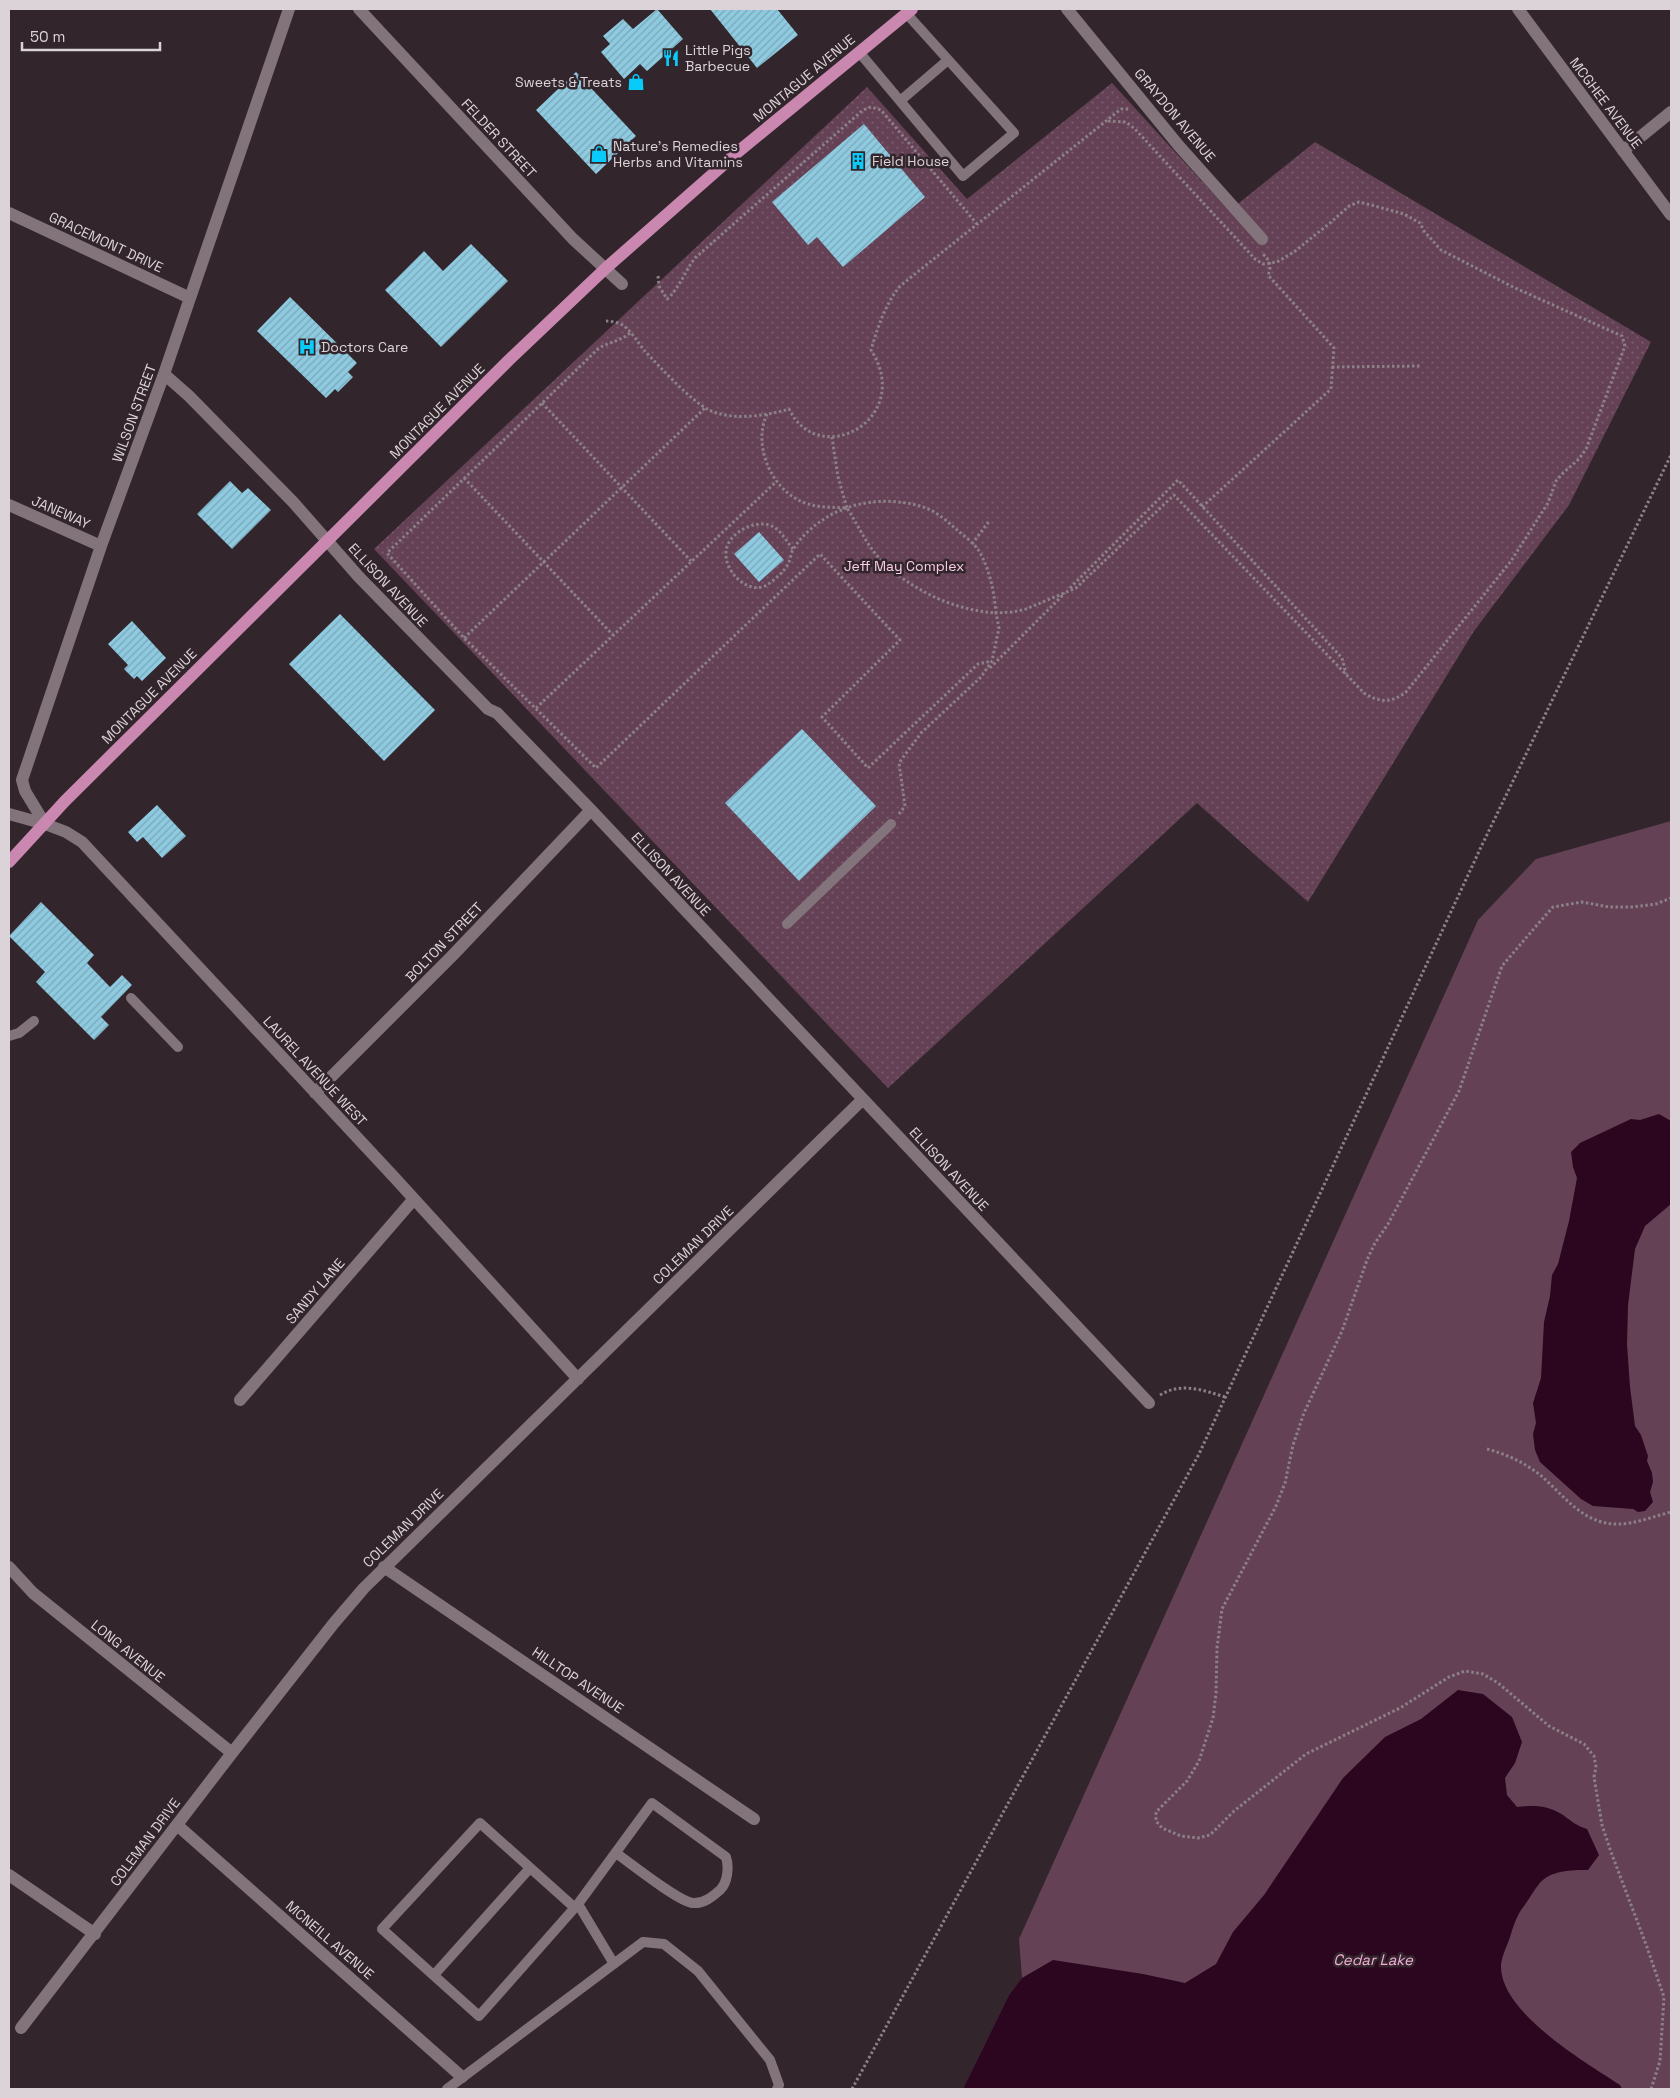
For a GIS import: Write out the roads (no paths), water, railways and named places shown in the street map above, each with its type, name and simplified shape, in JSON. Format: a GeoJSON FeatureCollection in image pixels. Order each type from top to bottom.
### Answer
{"type":"FeatureCollection","features":[{"type":"Feature","properties":{"kind":"main road","name":"MONTAGUE AVENUE"},"geometry":{"type":"LineString","coordinates":[[9,862],[65,801],[516,353],[606,268],[739,151],[859,52],[906,10]]}},
{"type":"Feature","properties":{"kind":"street","name":"WILSON STREET"},"geometry":{"type":"LineString","coordinates":[[45,824],[25,791],[22,780],[101,546],[164,374],[289,9]]}},
{"type":"Feature","properties":{"kind":"street","name":"FELDER STREET"},"geometry":{"type":"LineString","coordinates":[[359,9],[573,239],[622,284]]}},
{"type":"Feature","properties":{"kind":"street","name":"GRAYDON AVENUE"},"geometry":{"type":"LineString","coordinates":[[1067,9],[1262,246]]}},
{"type":"Feature","properties":{"kind":"street","name":"MCGHEE AVENUE"},"geometry":{"type":"LineString","coordinates":[[1518,9],[1671,215]]}},
{"type":"Feature","properties":{"kind":"street"},"geometry":{"type":"LineString","coordinates":[[1623,151],[1671,112]]}},
{"type":"Feature","properties":{"kind":"street","name":"GRACEMONT DRIVE"},"geometry":{"type":"LineString","coordinates":[[9,213],[190,298]]}},
{"type":"Feature","properties":{"kind":"street","name":"ELLISON AVENUE"},"geometry":{"type":"LineString","coordinates":[[164,374],[189,396],[279,488],[399,620],[488,709],[497,713],[591,810],[1149,1403]]}},
{"type":"Feature","properties":{"kind":"street","name":"JANEWAY"},"geometry":{"type":"LineString","coordinates":[[9,505],[101,546]]}},
{"type":"Feature","properties":{"kind":"street","name":"BOLTON STREET"},"geometry":{"type":"LineString","coordinates":[[315,1093],[452,956],[591,810]]}},
{"type":"Feature","properties":{"kind":"street","name":"LAUREL AVENUE WEST"},"geometry":{"type":"LineString","coordinates":[[9,814],[66,832],[82,842],[578,1379]]}},
{"type":"Feature","properties":{"kind":"street","name":"COLEMAN DRIVE"},"geometry":{"type":"LineString","coordinates":[[21,2028],[334,1623],[384,1567],[863,1099]]}},
{"type":"Feature","properties":{"kind":"street","name":"SANDY LANE"},"geometry":{"type":"LineString","coordinates":[[240,1400],[413,1200]]}},
{"type":"Feature","properties":{"kind":"street","name":"LONG AVENUE"},"geometry":{"type":"LineString","coordinates":[[9,1567],[33,1593],[232,1753]]}},
{"type":"Feature","properties":{"kind":"street","name":"HILLTOP AVENUE"},"geometry":{"type":"LineString","coordinates":[[384,1567],[754,1819]]}},
{"type":"Feature","properties":{"kind":"street","name":"MCNEILL AVENUE"},"geometry":{"type":"LineString","coordinates":[[177,1825],[462,2077]]}},
{"type":"Feature","properties":{"kind":"street"},"geometry":{"type":"LineString","coordinates":[[9,1875],[95,1934]]}},
{"type":"Feature","properties":{"kind":"lane"},"geometry":{"type":"LineString","coordinates":[[859,52],[963,176],[1014,133],[906,10]]}},
{"type":"Feature","properties":{"kind":"lane"},"geometry":{"type":"LineString","coordinates":[[900,101],[948,60]]}},
{"type":"Feature","properties":{"kind":"lane"},"geometry":{"type":"LineString","coordinates":[[787,924],[891,824]]}},
{"type":"Feature","properties":{"kind":"lane"},"geometry":{"type":"LineString","coordinates":[[131,998],[178,1047]]}},
{"type":"Feature","properties":{"kind":"lane"},"geometry":{"type":"LineString","coordinates":[[9,1036],[19,1034],[34,1021]]}},
{"type":"Feature","properties":{"kind":"lane"},"geometry":{"type":"LineString","coordinates":[[614,1964],[576,1906],[480,1824],[382,1929],[479,2016],[576,1906],[652,1803],[726,1858],[729,1866],[724,1886],[711,1898],[693,1903],[679,1897],[616,1853]]}},
{"type":"Feature","properties":{"kind":"lane"},"geometry":{"type":"LineString","coordinates":[[434,1975],[530,1868]]}},
{"type":"Feature","properties":{"kind":"lane"},"geometry":{"type":"LineString","coordinates":[[447,2089],[643,1942],[664,1944],[698,1971],[770,2060],[779,2085],[777,2089]]}},
{"type":"Feature","properties":{"kind":"water"},"geometry":{"type":"Polygon","coordinates":[[[1659,1114],[1671,1121],[1671,1204],[1645,1226],[1635,1249],[1628,1305],[1627,1344],[1635,1426],[1641,1435],[1648,1456],[1647,1461],[1652,1473],[1653,1482],[1650,1492],[1653,1502],[1645,1511],[1638,1512],[1633,1509],[1593,1506],[1581,1499],[1540,1462],[1535,1450],[1533,1434],[1536,1423],[1533,1403],[1541,1378],[1544,1322],[1550,1296],[1552,1275],[1558,1264],[1577,1178],[1571,1152],[1580,1143],[1631,1119],[1640,1120],[1659,1114]]]}},
{"type":"Feature","properties":{"kind":"water","name":"Cedar Lake"},"geometry":{"type":"Polygon","coordinates":[[[1458,1690],[1483,1694],[1512,1717],[1522,1742],[1515,1763],[1505,1778],[1507,1795],[1517,1807],[1535,1806],[1552,1809],[1587,1829],[1599,1855],[1588,1870],[1555,1873],[1544,1879],[1537,1886],[1517,1918],[1503,1955],[1501,1965],[1504,1983],[1514,2000],[1529,2018],[1566,2049],[1620,2085],[1622,2089],[963,2089],[1009,1995],[1022,1978],[1053,1960],[1143,1974],[1185,1983],[1216,1964],[1233,1932],[1264,1895],[1343,1778],[1385,1737],[1421,1719],[1458,1690]]]}},
{"type":"Feature","properties":{"kind":"place","name":"Little Pigs Barbecue"},"geometry":{"type":"Point","coordinates":[671,58]}},
{"type":"Feature","properties":{"kind":"place","name":"Sweets & Treats"},"geometry":{"type":"Point","coordinates":[636,82]}},
{"type":"Feature","properties":{"kind":"place","name":"Nature's Remedies Herbs and Vitamins"},"geometry":{"type":"Point","coordinates":[599,154]}},
{"type":"Feature","properties":{"kind":"place","name":"Field House"},"geometry":{"type":"Point","coordinates":[858,161]}},
{"type":"Feature","properties":{"kind":"place","name":"Doctors Care"},"geometry":{"type":"Point","coordinates":[307,347]}},
{"type":"Feature","properties":{"kind":"park label","name":"Jeff May Complex"},"geometry":{"type":"Point","coordinates":[904,566]}}]}
